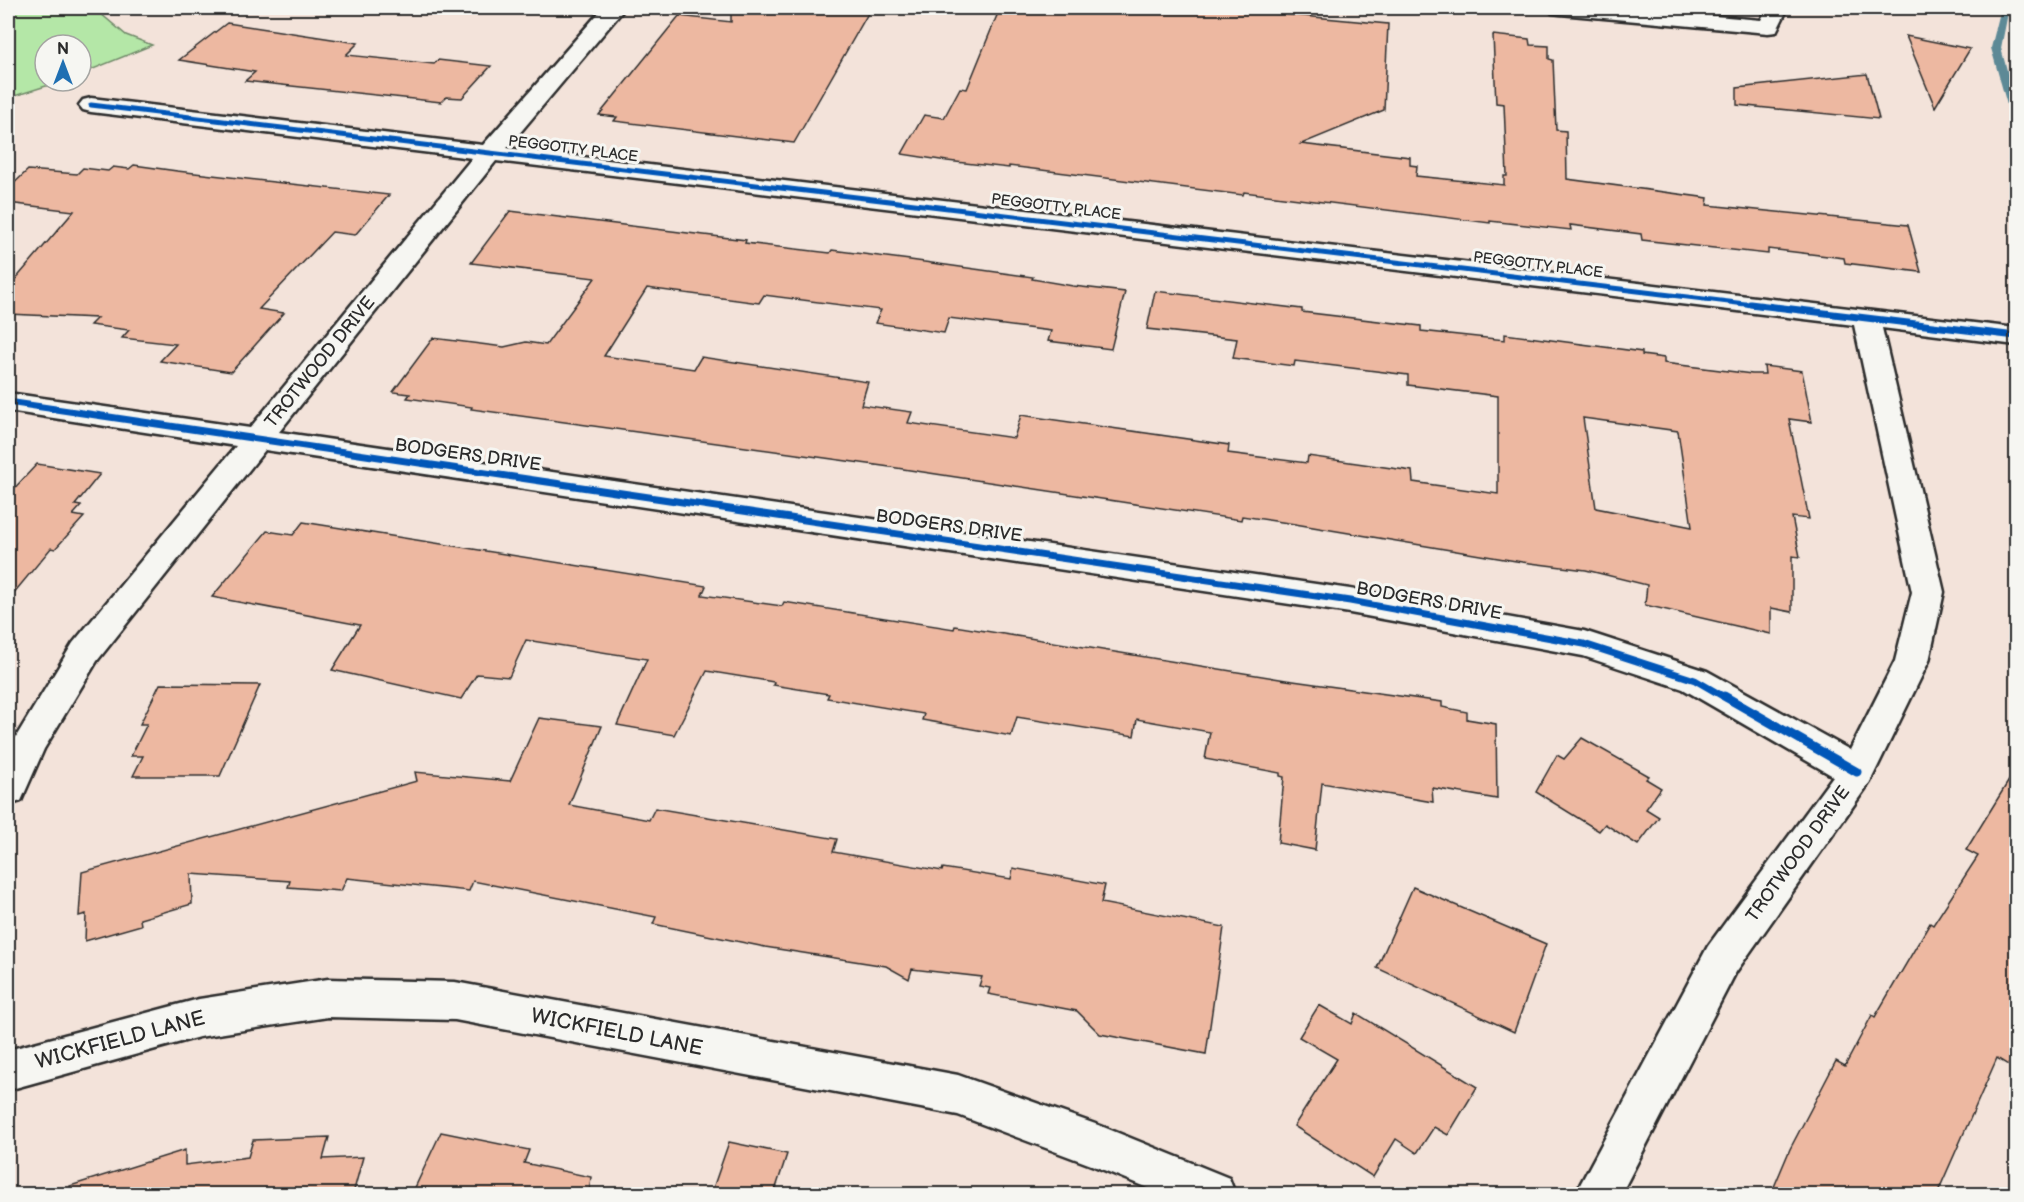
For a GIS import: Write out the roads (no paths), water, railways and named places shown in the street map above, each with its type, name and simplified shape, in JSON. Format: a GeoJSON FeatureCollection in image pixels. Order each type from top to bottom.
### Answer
{"type":"FeatureCollection","features":[{"type":"Feature","properties":{"kind":"street","name":"TROTWOOD DRIVE"},"geometry":{"type":"LineString","coordinates":[[8,790],[28,744],[85,652],[490,152],[614,8]]}},
{"type":"Feature","properties":{"kind":"street"},"geometry":{"type":"LineString","coordinates":[[1560,8],[1772,17]]}},
{"type":"Feature","properties":{"kind":"street","name":"PEGGOTTY PLACE"},"geometry":{"type":"LineString","coordinates":[[91,105],[2016,336]]}},
{"type":"Feature","properties":{"kind":"street","name":"TROTWOOD DRIVE"},"geometry":{"type":"LineString","coordinates":[[1597,1194],[1722,959],[1857,772],[1912,660],[1928,592],[1866,318]]}},
{"type":"Feature","properties":{"kind":"street","name":"BODGERS DRIVE"},"geometry":{"type":"LineString","coordinates":[[8,402],[1350,601],[1584,644],[1695,680],[1857,772]]}},
{"type":"Feature","properties":{"kind":"street","name":"WICKFIELD LANE"},"geometry":{"type":"LineString","coordinates":[[8,1070],[199,1018],[328,998],[455,1001],[958,1095],[1101,1147],[1213,1194]]}},
{"type":"Feature","properties":{"kind":"waterway"},"geometry":{"type":"LineString","coordinates":[[2005,8],[1996,48],[2016,119]]}}]}
